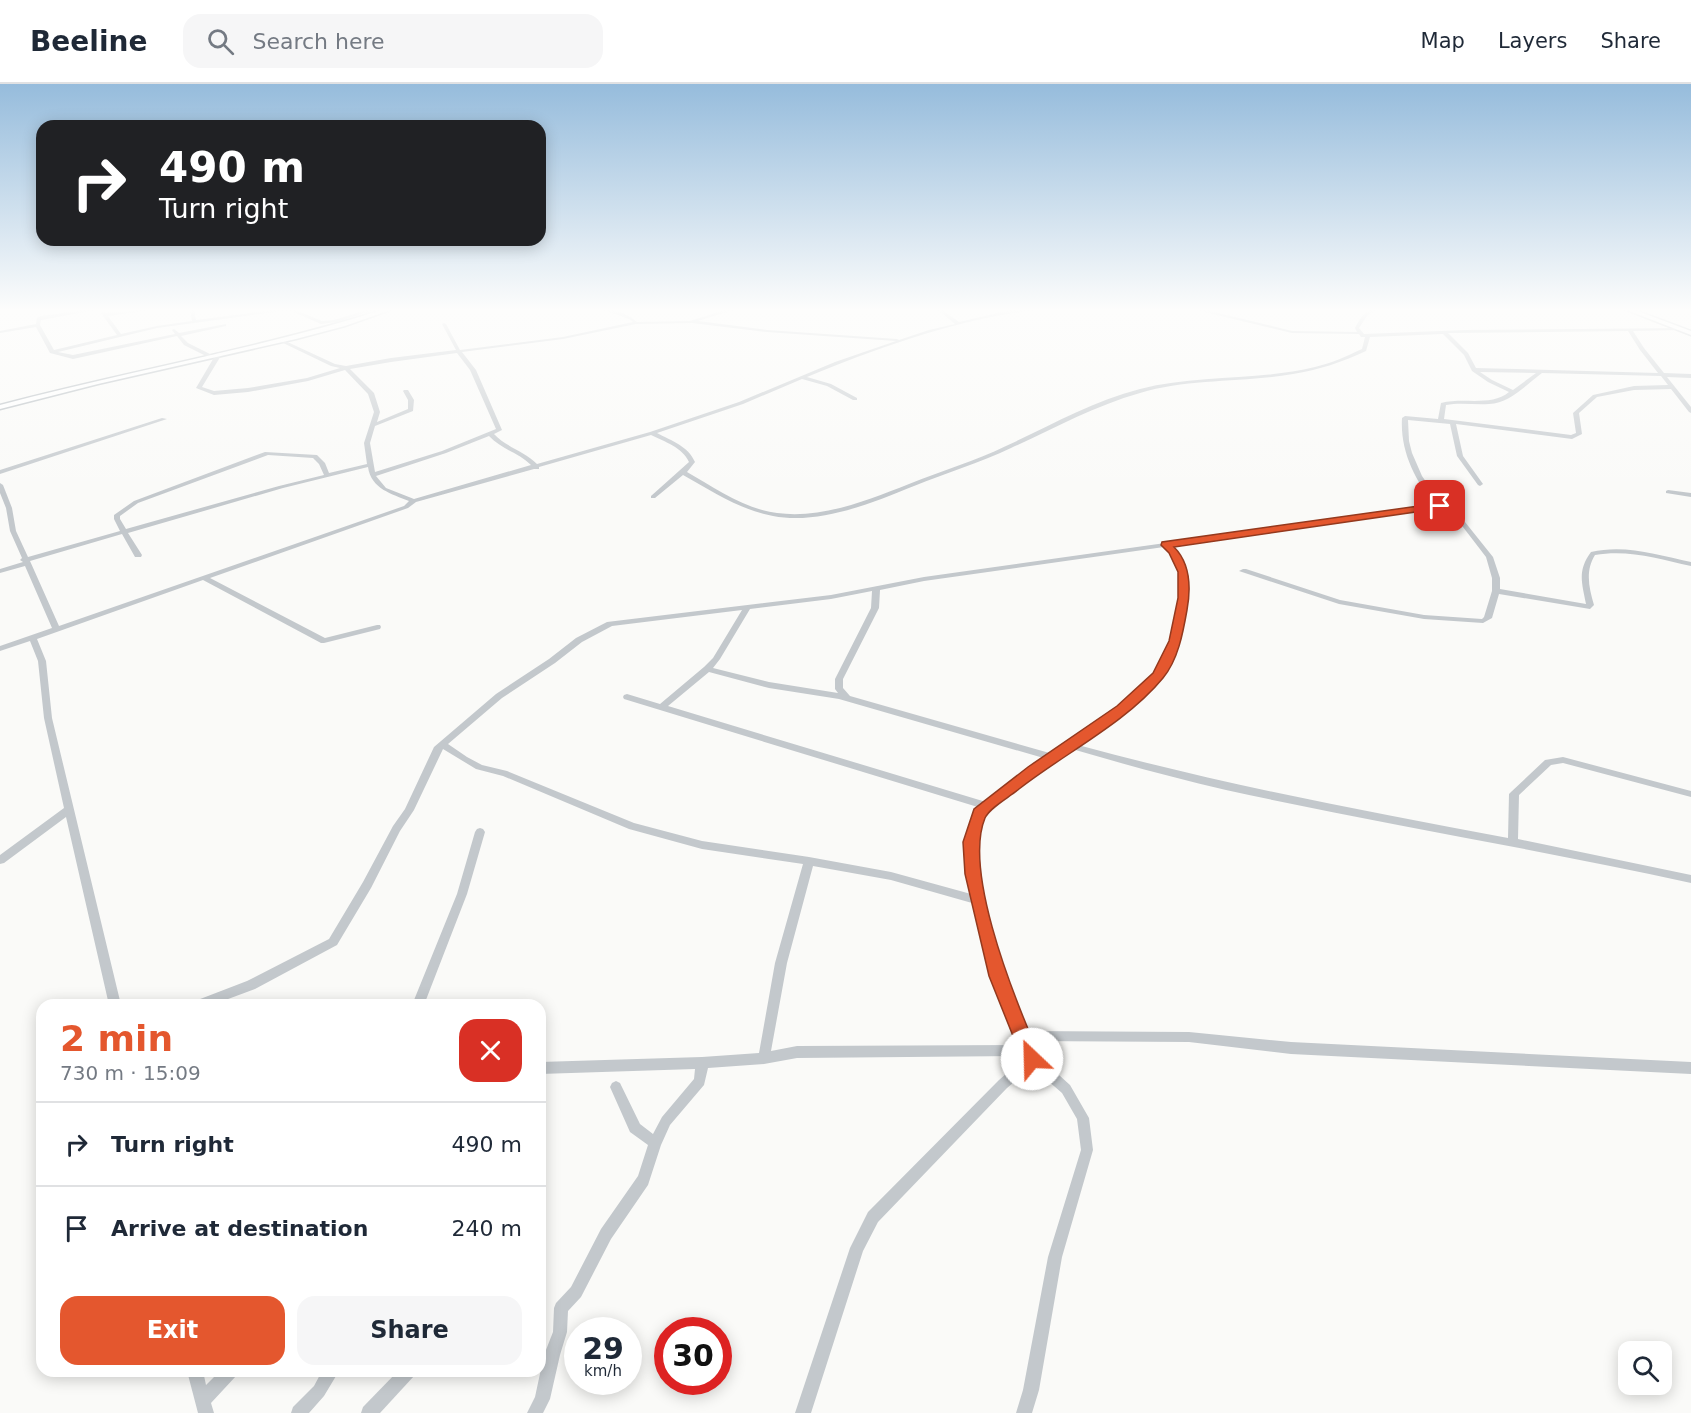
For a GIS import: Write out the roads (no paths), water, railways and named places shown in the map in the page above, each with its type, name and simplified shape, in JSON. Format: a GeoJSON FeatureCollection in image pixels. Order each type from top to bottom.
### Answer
{"type":"FeatureCollection","features":[{"type":"Feature","properties":{"kind":"main road"},"geometry":{"type":"LineString","coordinates":[[0,407],[148,371]]}},
{"type":"Feature","properties":{"kind":"street"},"geometry":{"type":"LineString","coordinates":[[209,371],[199,387],[214,393],[273,386],[334,371]]}},
{"type":"Feature","properties":{"kind":"street"},"geometry":{"type":"LineString","coordinates":[[349,371],[371,393],[375,401],[374,425],[367,443],[372,475],[384,489],[414,501]]}},
{"type":"Feature","properties":{"kind":"street"},"geometry":{"type":"LineString","coordinates":[[372,475],[499,430],[473,371]]}},
{"type":"Feature","properties":{"kind":"street"},"geometry":{"type":"LineString","coordinates":[[0,649],[206,579],[390,513],[411,505],[414,501],[537,468],[652,433],[741,403],[820,371]]}},
{"type":"Feature","properties":{"kind":"street"},"geometry":{"type":"LineString","coordinates":[[682,472],[746,506],[771,515],[822,514],[873,501],[982,459],[1075,413],[1114,399],[1161,386],[1292,371]]}},
{"type":"Feature","properties":{"kind":"street"},"geometry":{"type":"LineString","coordinates":[[1475,371],[1513,392]]}},
{"type":"Feature","properties":{"kind":"street"},"geometry":{"type":"LineString","coordinates":[[1508,371],[1691,376]]}},
{"type":"Feature","properties":{"kind":"street"},"geometry":{"type":"LineString","coordinates":[[1660,371],[1691,411]]}},
{"type":"Feature","properties":{"kind":"street"},"geometry":{"type":"LineString","coordinates":[[1441,420],[1443,404],[1457,401],[1490,402],[1505,399],[1540,372]]}},
{"type":"Feature","properties":{"kind":"street"},"geometry":{"type":"LineString","coordinates":[[801,378],[829,385],[855,399]]}},
{"type":"Feature","properties":{"kind":"street"},"geometry":{"type":"LineString","coordinates":[[1243,571],[1339,602],[1424,617],[1483,621],[1488,618],[1496,591],[1496,578],[1489,557],[1455,513],[1440,506],[1431,497],[1407,452],[1404,420],[1409,417],[1441,420],[1572,437],[1579,434],[1576,412],[1595,396],[1634,388],[1671,387]]}},
{"type":"Feature","properties":{"kind":"street"},"geometry":{"type":"LineString","coordinates":[[374,425],[411,410],[413,406],[406,391]]}},
{"type":"Feature","properties":{"kind":"street"},"geometry":{"type":"LineString","coordinates":[[0,472],[164,419]]}},
{"type":"Feature","properties":{"kind":"street"},"geometry":{"type":"LineString","coordinates":[[1453,422],[1460,456],[1480,484]]}},
{"type":"Feature","properties":{"kind":"street"},"geometry":{"type":"LineString","coordinates":[[652,433],[689,454],[691,465],[653,497]]}},
{"type":"Feature","properties":{"kind":"street"},"geometry":{"type":"LineString","coordinates":[[490,434],[500,444],[532,461],[537,468]]}},
{"type":"Feature","properties":{"kind":"street"},"geometry":{"type":"LineString","coordinates":[[138,555],[123,531],[117,515],[136,502],[260,455],[276,452],[315,456],[322,463],[327,475]]}},
{"type":"Feature","properties":{"kind":"street"},"geometry":{"type":"LineString","coordinates":[[0,571],[123,531],[370,465]]}},
{"type":"Feature","properties":{"kind":"street"},"geometry":{"type":"LineString","coordinates":[[0,485],[9,508],[13,531],[25,562],[56,629]]}},
{"type":"Feature","properties":{"kind":"street"},"geometry":{"type":"LineString","coordinates":[[1668,492],[1691,495]]}},
{"type":"Feature","properties":{"kind":"street"},"geometry":{"type":"LineString","coordinates":[[215,999],[251,985],[333,942],[409,810],[426,770],[442,745],[499,696],[579,640],[610,624],[831,597],[924,579],[1440,506]]}},
{"type":"Feature","properties":{"kind":"street"},"geometry":{"type":"LineString","coordinates":[[1024,1413],[1031,1390],[1055,1257],[1087,1150],[1083,1118],[1066,1089],[1027,1055],[1022,1036],[997,976],[972,874],[970,842],[980,813],[987,806],[1052,757],[1071,746],[1146,688],[1158,675],[1175,641],[1184,598],[1183,572],[1173,552],[1166,545]]}},
{"type":"Feature","properties":{"kind":"street"},"geometry":{"type":"LineString","coordinates":[[1496,591],[1587,607],[1590,605],[1585,590],[1585,571],[1588,560],[1593,554],[1611,550],[1691,564]]}},
{"type":"Feature","properties":{"kind":"street"},"geometry":{"type":"LineString","coordinates":[[206,579],[324,641],[377,627]]}},
{"type":"Feature","properties":{"kind":"street"},"geometry":{"type":"LineString","coordinates":[[848,699],[839,689],[839,679],[875,608],[876,588]]}},
{"type":"Feature","properties":{"kind":"street"},"geometry":{"type":"LineString","coordinates":[[662,707],[707,669],[747,608]]}},
{"type":"Feature","properties":{"kind":"street"},"geometry":{"type":"LineString","coordinates":[[32,637],[42,661],[48,718],[114,999]]}},
{"type":"Feature","properties":{"kind":"street"},"geometry":{"type":"LineString","coordinates":[[707,669],[769,685],[848,699],[1052,757]]}},
{"type":"Feature","properties":{"kind":"street"},"geometry":{"type":"LineString","coordinates":[[627,697],[987,806]]}},
{"type":"Feature","properties":{"kind":"street"},"geometry":{"type":"LineString","coordinates":[[442,745],[490,772],[504,773],[632,826],[702,845],[891,876],[978,900]]}},
{"type":"Feature","properties":{"kind":"street"},"geometry":{"type":"LineString","coordinates":[[1071,746],[1241,790],[1374,818],[1626,864],[1691,879]]}},
{"type":"Feature","properties":{"kind":"street"},"geometry":{"type":"LineString","coordinates":[[1513,843],[1514,794],[1548,762],[1563,760],[1691,794]]}},
{"type":"Feature","properties":{"kind":"street"},"geometry":{"type":"LineString","coordinates":[[0,860],[70,809]]}},
{"type":"Feature","properties":{"kind":"street"},"geometry":{"type":"LineString","coordinates":[[420,999],[462,894],[480,832]]}},
{"type":"Feature","properties":{"kind":"street"},"geometry":{"type":"LineString","coordinates":[[764,1058],[781,963],[809,861]]}},
{"type":"Feature","properties":{"kind":"street"},"geometry":{"type":"LineString","coordinates":[[1022,1036],[1189,1037],[1291,1048],[1691,1068]]}},
{"type":"Feature","properties":{"kind":"street"},"geometry":{"type":"LineString","coordinates":[[546,1068],[702,1063],[764,1058],[797,1052],[1027,1055]]}},
{"type":"Feature","properties":{"kind":"street"},"geometry":{"type":"LineString","coordinates":[[803,1413],[857,1248],[873,1217],[1003,1084],[1027,1055]]}},
{"type":"Feature","properties":{"kind":"street"},"geometry":{"type":"LineString","coordinates":[[535,1413],[542,1399],[552,1354],[560,1332],[561,1308],[576,1292],[606,1234],[643,1180],[655,1143],[666,1121],[700,1081],[702,1063]]}},
{"type":"Feature","properties":{"kind":"street"},"geometry":{"type":"LineString","coordinates":[[616,1087],[635,1128],[655,1143]]}},
{"type":"Feature","properties":{"kind":"street"},"geometry":{"type":"LineString","coordinates":[[196,1377],[204,1407]]}},
{"type":"Feature","properties":{"kind":"street"},"geometry":{"type":"LineString","coordinates":[[204,1407],[226,1377]]}},
{"type":"Feature","properties":{"kind":"street"},"geometry":{"type":"LineString","coordinates":[[299,1413],[319,1391],[327,1377]]}},
{"type":"Feature","properties":{"kind":"street"},"geometry":{"type":"LineString","coordinates":[[369,1413],[403,1377]]}}]}
